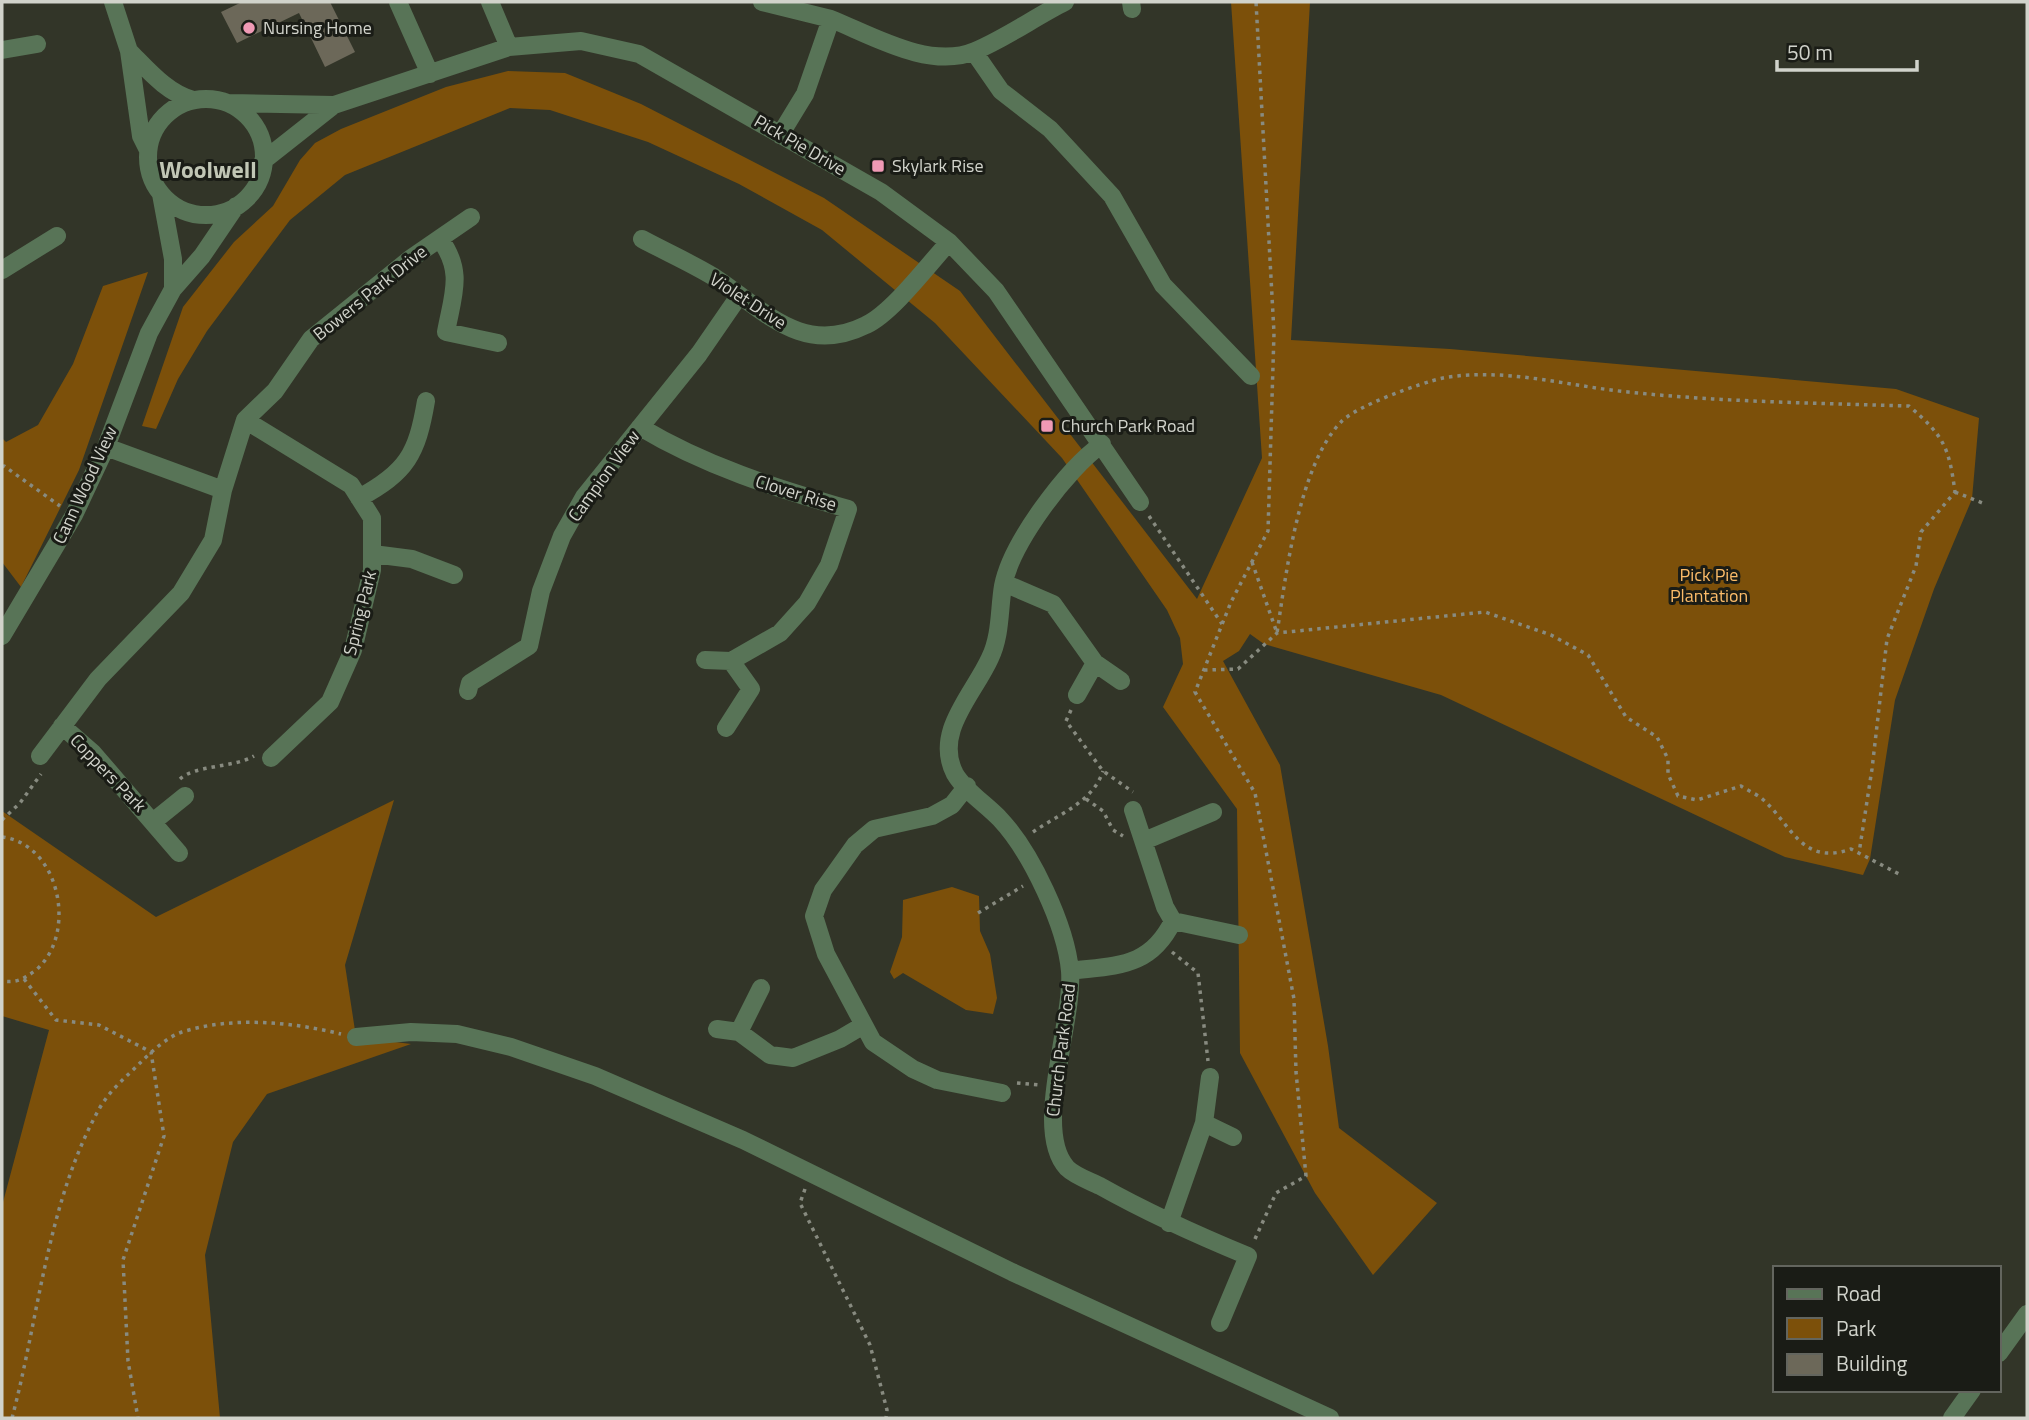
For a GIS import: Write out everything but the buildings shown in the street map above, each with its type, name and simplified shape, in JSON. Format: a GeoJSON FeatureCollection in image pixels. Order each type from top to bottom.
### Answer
{"type":"FeatureCollection","features":[{"type":"Feature","properties":{"kind":"street"},"geometry":{"type":"LineString","coordinates":[[113,2],[129,51],[141,136],[148,150],[150,173],[160,194],[173,259],[173,289]]}},
{"type":"Feature","properties":{"kind":"street"},"geometry":{"type":"LineString","coordinates":[[398,2],[429,74]]}},
{"type":"Feature","properties":{"kind":"street"},"geometry":{"type":"LineString","coordinates":[[490,2],[509,47]]}},
{"type":"Feature","properties":{"kind":"street"},"geometry":{"type":"LineString","coordinates":[[762,2],[831,19],[895,45],[938,57],[974,52],[1065,2]]}},
{"type":"Feature","properties":{"kind":"street"},"geometry":{"type":"LineString","coordinates":[[780,135],[805,93],[831,19]]}},
{"type":"Feature","properties":{"kind":"street","name":"Pick Pie Drive"},"geometry":{"type":"LineString","coordinates":[[229,103],[334,105],[509,47],[581,41],[639,54],[881,192],[949,242],[996,291],[1140,502]]}},
{"type":"Feature","properties":{"kind":"street"},"geometry":{"type":"LineString","coordinates":[[2,50],[37,44]]}},
{"type":"Feature","properties":{"kind":"street"},"geometry":{"type":"LineString","coordinates":[[129,51],[181,97],[229,103],[244,113],[255,127],[262,143],[263,161],[259,179],[250,194],[236,206],[204,215],[188,212],[160,194]]}},
{"type":"Feature","properties":{"kind":"street"},"geometry":{"type":"LineString","coordinates":[[974,52],[1001,91],[1050,129],[1112,196],[1163,285],[1251,376]]}},
{"type":"Feature","properties":{"kind":"street"},"geometry":{"type":"LineString","coordinates":[[148,150],[155,128],[172,109],[194,100]]}},
{"type":"Feature","properties":{"kind":"street","name":"Pick Pie Drive"},"geometry":{"type":"LineString","coordinates":[[263,161],[334,105]]}},
{"type":"Feature","properties":{"kind":"street","name":"Cann Wood View"},"geometry":{"type":"LineString","coordinates":[[2,636],[74,515],[106,447],[149,333],[173,289],[202,256],[236,206]]}},
{"type":"Feature","properties":{"kind":"street","name":"Bowers Park Drive"},"geometry":{"type":"LineString","coordinates":[[40,756],[98,679],[181,593],[213,540],[223,490],[245,420],[275,390],[311,339],[471,218]]}},
{"type":"Feature","properties":{"kind":"street"},"geometry":{"type":"LineString","coordinates":[[2,270],[57,236]]}},
{"type":"Feature","properties":{"kind":"street"},"geometry":{"type":"LineString","coordinates":[[440,239],[452,255],[456,279],[446,332],[498,343]]}},
{"type":"Feature","properties":{"kind":"street","name":"Violet Drive"},"geometry":{"type":"LineString","coordinates":[[642,240],[712,276],[775,321],[801,334],[838,335],[869,325],[900,296],[949,242]]}},
{"type":"Feature","properties":{"kind":"street","name":"Campion View"},"geometry":{"type":"LineString","coordinates":[[468,691],[470,683],[529,646],[541,591],[562,536],[584,497],[699,355],[739,296]]}},
{"type":"Feature","properties":{"kind":"street"},"geometry":{"type":"LineString","coordinates":[[359,498],[398,473],[414,453],[426,401]]}},
{"type":"Feature","properties":{"kind":"street","name":"Spring Park"},"geometry":{"type":"LineString","coordinates":[[245,420],[351,485],[372,518],[372,570],[353,650],[330,702],[271,758]]}},
{"type":"Feature","properties":{"kind":"street","name":"Clover Rise"},"geometry":{"type":"LineString","coordinates":[[640,427],[687,453],[762,484],[848,509],[830,565],[807,603],[779,633],[731,661]]}},
{"type":"Feature","properties":{"kind":"street","name":"Church Park Road"},"geometry":{"type":"LineString","coordinates":[[1102,444],[1080,461],[1059,485],[1025,537],[1004,583],[998,632],[990,658],[965,700],[948,739],[955,774],[1018,841],[1056,913],[1070,971],[1066,1031],[1051,1124],[1059,1153],[1068,1169],[1168,1223],[1248,1256]]}},
{"type":"Feature","properties":{"kind":"street"},"geometry":{"type":"LineString","coordinates":[[106,447],[223,490]]}},
{"type":"Feature","properties":{"kind":"street"},"geometry":{"type":"LineString","coordinates":[[373,554],[412,559],[454,575]]}},
{"type":"Feature","properties":{"kind":"street"},"geometry":{"type":"LineString","coordinates":[[1004,583],[1053,604],[1095,663],[1121,681]]}},
{"type":"Feature","properties":{"kind":"street"},"geometry":{"type":"LineString","coordinates":[[705,660],[731,661],[751,689],[726,729]]}},
{"type":"Feature","properties":{"kind":"street"},"geometry":{"type":"LineString","coordinates":[[1077,695],[1095,663]]}},
{"type":"Feature","properties":{"kind":"street"},"geometry":{"type":"LineString","coordinates":[[950,688],[965,700]]}},
{"type":"Feature","properties":{"kind":"street","name":"Coppers Park"},"geometry":{"type":"LineString","coordinates":[[62,726],[93,753],[179,853]]}},
{"type":"Feature","properties":{"kind":"street"},"geometry":{"type":"LineString","coordinates":[[967,786],[952,805],[932,816],[874,829],[855,845],[823,890],[814,916],[826,954],[862,1026],[873,1042],[913,1069],[937,1080],[1002,1093]]}},
{"type":"Feature","properties":{"kind":"street","name":"Coppers Park"},"geometry":{"type":"LineString","coordinates":[[154,821],[185,796]]}},
{"type":"Feature","properties":{"kind":"street"},"geometry":{"type":"LineString","coordinates":[[1133,810],[1173,921]]}},
{"type":"Feature","properties":{"kind":"street"},"geometry":{"type":"LineString","coordinates":[[1144,841],[1213,812]]}},
{"type":"Feature","properties":{"kind":"street"},"geometry":{"type":"LineString","coordinates":[[1173,921],[1239,935]]}},
{"type":"Feature","properties":{"kind":"street"},"geometry":{"type":"LineString","coordinates":[[1070,971],[1125,964],[1162,944],[1173,921]]}},
{"type":"Feature","properties":{"kind":"street"},"geometry":{"type":"LineString","coordinates":[[739,1032],[761,988]]}},
{"type":"Feature","properties":{"kind":"street"},"geometry":{"type":"LineString","coordinates":[[717,1029],[739,1032],[770,1055],[793,1058],[840,1039],[862,1026]]}},
{"type":"Feature","properties":{"kind":"street"},"geometry":{"type":"LineString","coordinates":[[356,1037],[411,1032],[457,1034],[511,1048],[651,1099],[1012,1272],[1330,1418]]}},
{"type":"Feature","properties":{"kind":"street"},"geometry":{"type":"LineString","coordinates":[[1168,1223],[1204,1123],[1210,1077]]}},
{"type":"Feature","properties":{"kind":"street"},"geometry":{"type":"LineString","coordinates":[[1204,1123],[1233,1137]]}},
{"type":"Feature","properties":{"kind":"street"},"geometry":{"type":"LineString","coordinates":[[1220,1323],[1248,1256]]}},
{"type":"Feature","properties":{"kind":"street"},"geometry":{"type":"LineString","coordinates":[[2001,1350],[2027,1314]]}},
{"type":"Feature","properties":{"kind":"street"},"geometry":{"type":"LineString","coordinates":[[1952,1418],[1971,1392]]}},
{"type":"Feature","properties":{"kind":"path"},"geometry":{"type":"LineString","coordinates":[[1248,1256],[1276,1192],[1306,1176],[1296,1072],[1293,999],[1255,793],[1195,692],[1222,624],[1268,531],[1274,333],[1256,2]]}},
{"type":"Feature","properties":{"kind":"path"},"geometry":{"type":"LineString","coordinates":[[1277,633],[1298,512],[1324,443],[1343,420],[1398,392],[1443,378],[1544,379],[1627,392],[1909,406],[1937,430],[1950,460],[1955,492],[1921,532],[1916,566],[1887,639],[1859,853]]}},
{"type":"Feature","properties":{"kind":"path"},"geometry":{"type":"LineString","coordinates":[[2,467],[74,515]]}},
{"type":"Feature","properties":{"kind":"path"},"geometry":{"type":"LineString","coordinates":[[1955,492],[1985,504]]}},
{"type":"Feature","properties":{"kind":"path"},"geometry":{"type":"LineString","coordinates":[[1140,502],[1222,624]]}},
{"type":"Feature","properties":{"kind":"path"},"geometry":{"type":"LineString","coordinates":[[1252,562],[1277,633]]}},
{"type":"Feature","properties":{"kind":"path"},"geometry":{"type":"LineString","coordinates":[[1204,670],[1238,669],[1277,633],[1485,612],[1551,635],[1588,655],[1626,717],[1657,737],[1668,759],[1668,774],[1678,796],[1698,800],[1741,786],[1761,797],[1802,845],[1833,855],[1851,849],[1899,874]]}},
{"type":"Feature","properties":{"kind":"path"},"geometry":{"type":"LineString","coordinates":[[1077,695],[1066,721],[1103,771],[1137,795],[1133,810]]}},
{"type":"Feature","properties":{"kind":"path"},"geometry":{"type":"LineString","coordinates":[[185,796],[177,783],[187,772],[242,763],[262,752],[271,758]]}},
{"type":"Feature","properties":{"kind":"path"},"geometry":{"type":"LineString","coordinates":[[2,820],[20,803],[47,767],[40,756]]}},
{"type":"Feature","properties":{"kind":"path"},"geometry":{"type":"LineString","coordinates":[[1018,841],[1086,799],[1098,786],[1103,771]]}},
{"type":"Feature","properties":{"kind":"path"},"geometry":{"type":"LineString","coordinates":[[1086,799],[1103,811],[1113,830],[1130,840],[1144,841]]}},
{"type":"Feature","properties":{"kind":"path"},"geometry":{"type":"LineString","coordinates":[[2,836],[12,838],[33,852],[48,872],[62,920],[55,945],[44,962],[24,979],[13,983],[2,981]]}},
{"type":"Feature","properties":{"kind":"path"},"geometry":{"type":"LineString","coordinates":[[978,912],[1037,878]]}},
{"type":"Feature","properties":{"kind":"path"},"geometry":{"type":"LineString","coordinates":[[1162,944],[1198,973],[1210,1077]]}},
{"type":"Feature","properties":{"kind":"path"},"geometry":{"type":"LineString","coordinates":[[24,979],[56,1020],[99,1025],[151,1052]]}},
{"type":"Feature","properties":{"kind":"path"},"geometry":{"type":"LineString","coordinates":[[12,1418],[60,1202],[98,1110],[122,1079],[151,1052],[181,1032],[255,1022],[295,1023],[356,1037]]}},
{"type":"Feature","properties":{"kind":"path"},"geometry":{"type":"LineString","coordinates":[[138,1418],[128,1361],[122,1259],[164,1136],[151,1052]]}},
{"type":"Feature","properties":{"kind":"path"},"geometry":{"type":"LineString","coordinates":[[1002,1093],[1005,1082],[1056,1086]]}},
{"type":"Feature","properties":{"kind":"path"},"geometry":{"type":"LineString","coordinates":[[810,1174],[800,1203],[870,1345],[887,1410],[886,1418]]}},
{"type":"Feature","properties":{"kind":"green space","name":"Pick Pie Plantation"},"geometry":{"type":"Polygon","coordinates":[[[1231,2],[1310,2],[1291,340],[1450,349],[1896,389],[1979,418],[1972,499],[1934,589],[1895,700],[1870,859],[1863,875],[1785,857],[1441,695],[1264,644],[1250,634],[1239,651],[1223,661],[1280,765],[1328,1046],[1339,1128],[1437,1203],[1373,1275],[1315,1193],[1240,1053],[1237,809],[1163,707],[1183,664],[1180,638],[1167,610],[1062,458],[935,323],[822,230],[739,184],[648,142],[550,110],[510,108],[345,175],[290,220],[207,331],[178,379],[156,429],[142,426],[183,307],[234,242],[273,206],[300,160],[315,143],[341,129],[446,87],[508,71],[565,73],[641,104],[824,198],[960,291],[1197,599],[1262,458],[1231,2]]]}},
{"type":"Feature","properties":{"kind":"green space"},"geometry":{"type":"Polygon","coordinates":[[[148,272],[79,470],[21,587],[2,562],[2,438],[6,442],[38,425],[73,364],[103,286],[148,272]]]}},
{"type":"Feature","properties":{"kind":"green space"},"geometry":{"type":"Polygon","coordinates":[[[394,800],[345,965],[356,1037],[411,1044],[267,1094],[233,1142],[205,1255],[220,1418],[2,1418],[2,1206],[49,1030],[2,1016],[2,811],[156,917],[394,800]]]}},
{"type":"Feature","properties":{"kind":"green space"},"geometry":{"type":"Polygon","coordinates":[[[952,887],[979,896],[980,931],[990,954],[997,998],[993,1014],[966,1010],[903,973],[894,979],[890,972],[902,937],[903,900],[952,887]]]}},
{"type":"Feature","properties":{"kind":"place","name":"Nursing Home"},"geometry":{"type":"Point","coordinates":[249,28]}},
{"type":"Feature","properties":{"kind":"place","name":"Skylark Rise"},"geometry":{"type":"Point","coordinates":[878,166]}},
{"type":"Feature","properties":{"kind":"place","name":"Church Park Road"},"geometry":{"type":"Point","coordinates":[1047,426]}},
{"type":"Feature","properties":{"kind":"district","name":"Woolwell"},"geometry":{"type":"Point","coordinates":[208,170]}}]}
